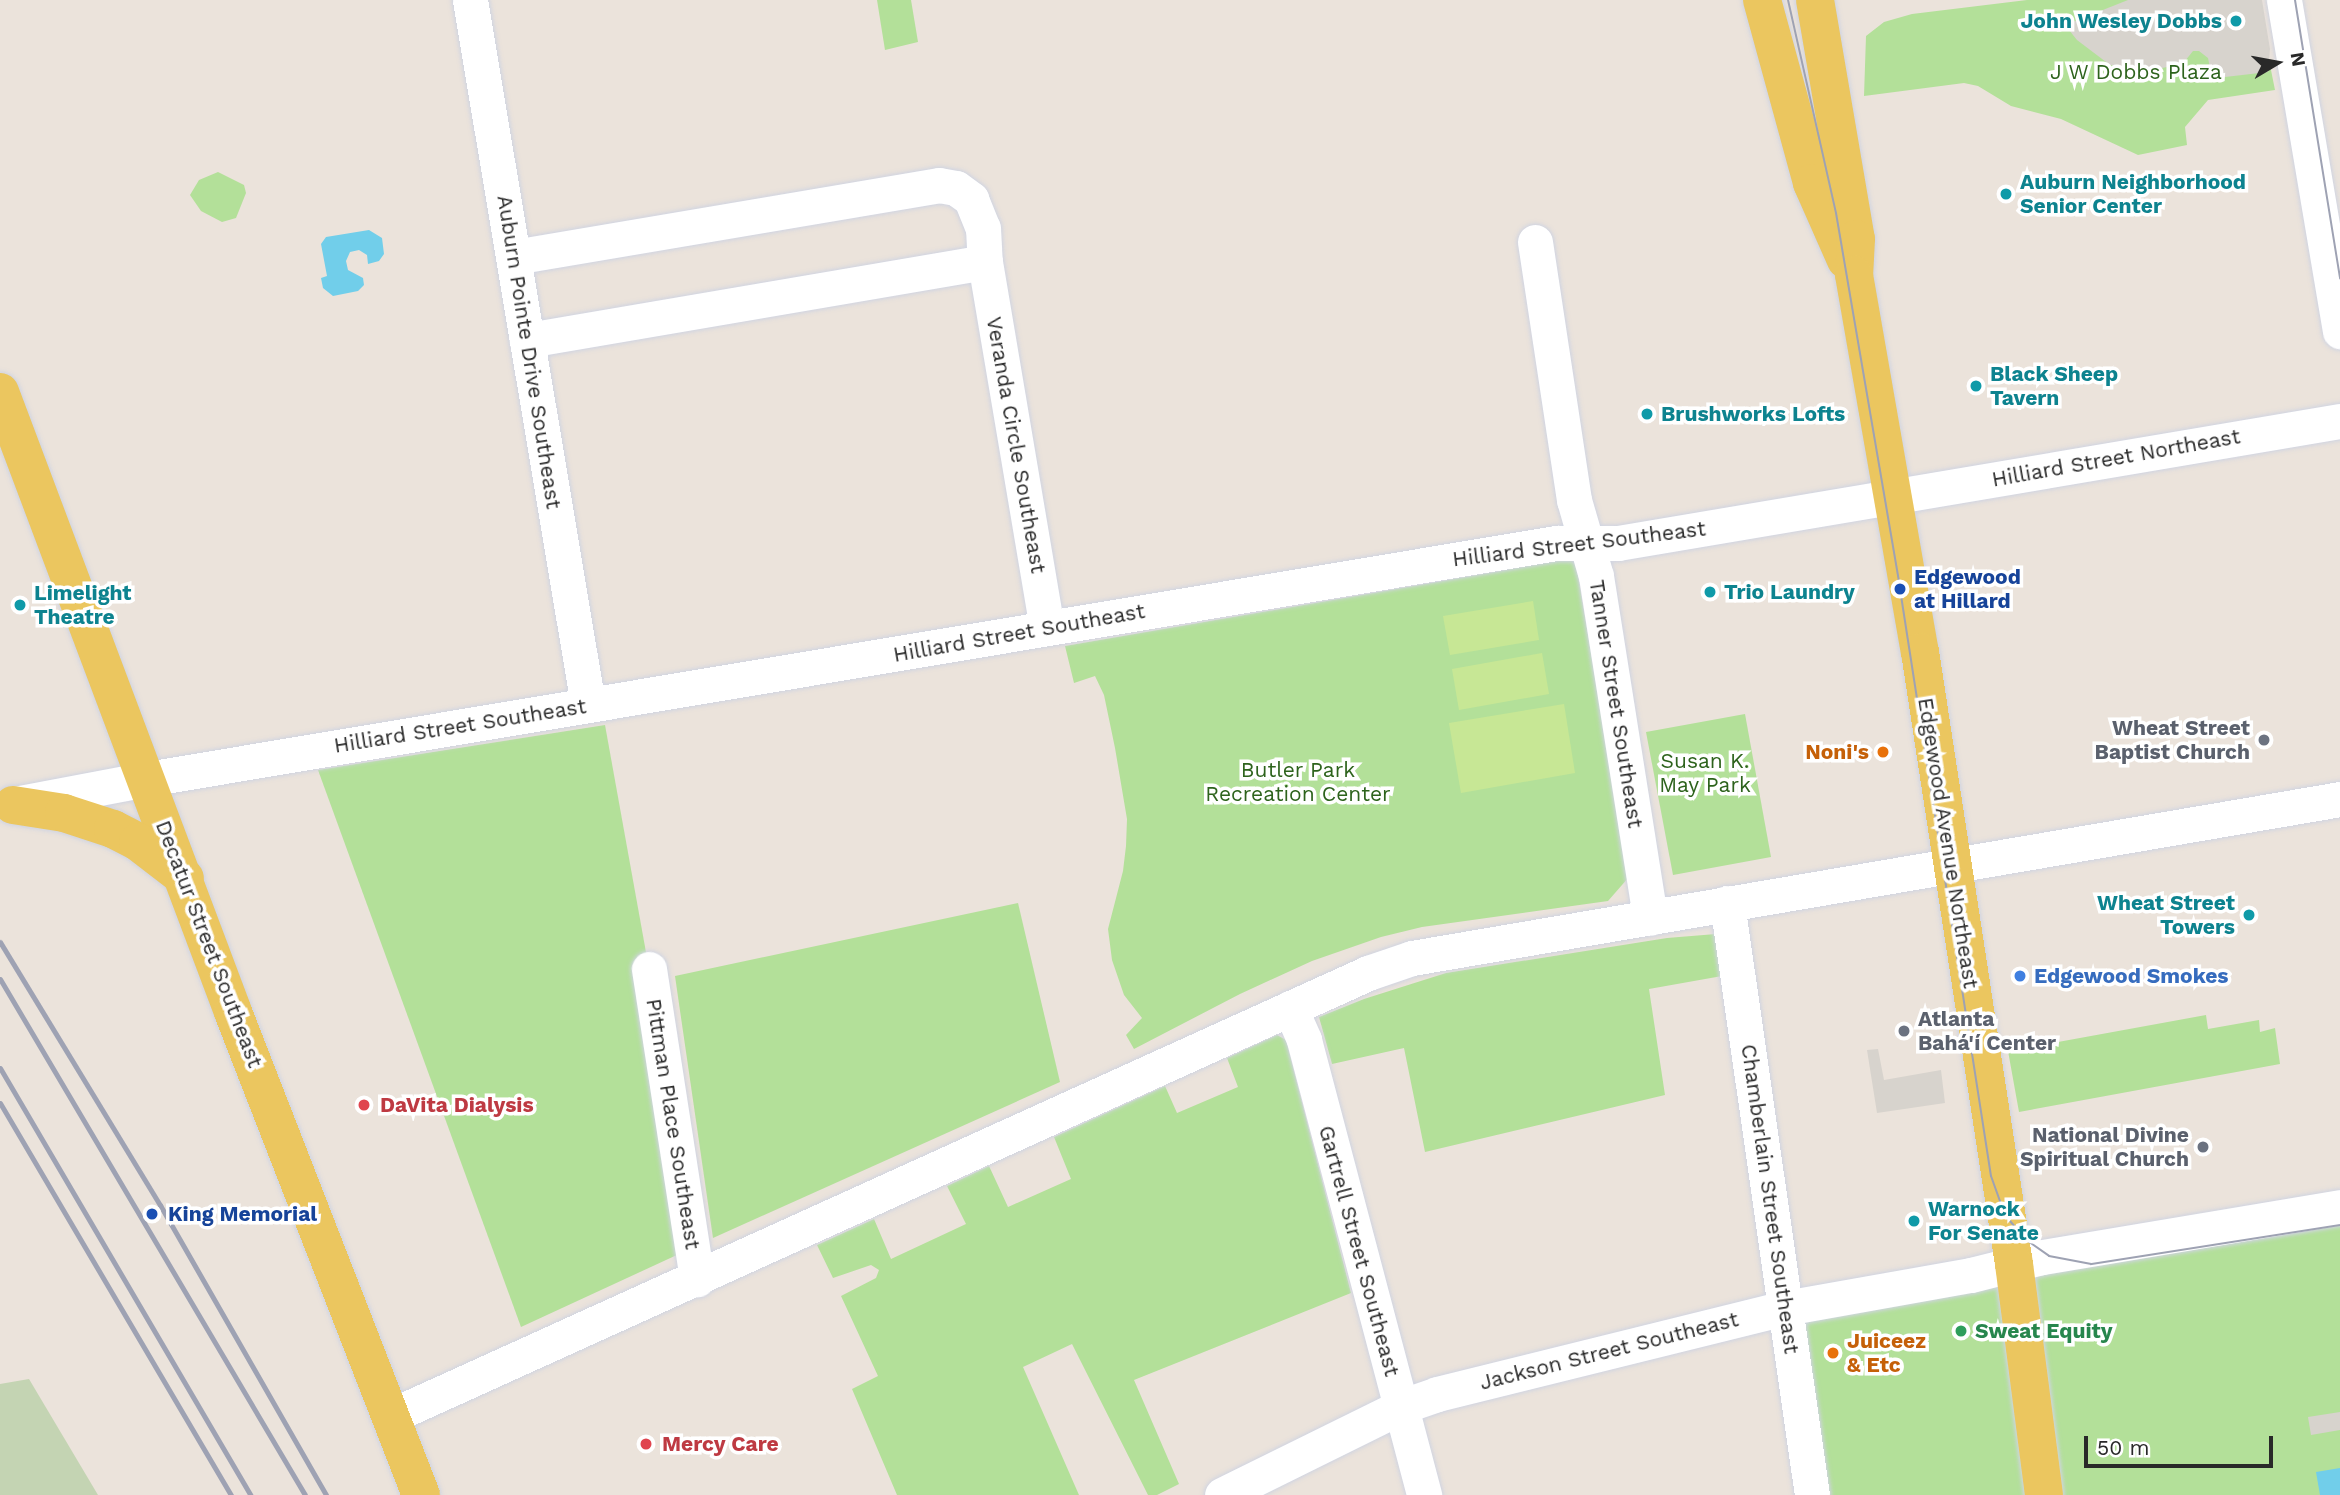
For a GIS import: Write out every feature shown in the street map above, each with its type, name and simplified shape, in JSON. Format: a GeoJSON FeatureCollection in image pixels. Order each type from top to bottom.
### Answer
{"type":"FeatureCollection","features":[{"type":"Feature","properties":{"kind":"main road","name":"Edgewood Avenue Northeast"},"geometry":{"type":"LineString","coordinates":[[1762,0],[1812,183],[1854,275]]}},
{"type":"Feature","properties":{"kind":"main road","name":"Edgewood Avenue Northeast"},"geometry":{"type":"LineString","coordinates":[[1815,0],[1856,239],[1854,275],[1920,652],[2014,1264],[2044,1495]]}},
{"type":"Feature","properties":{"kind":"main road","name":"Decatur Street Southeast"},"geometry":{"type":"LineString","coordinates":[[0,392],[233,1012],[421,1495]]}},
{"type":"Feature","properties":{"kind":"main road"},"geometry":{"type":"LineString","coordinates":[[7,806],[64,813],[113,829],[138,842],[185,879]]}},
{"type":"Feature","properties":{"kind":"street","name":"Auburn Pointe Drive Southeast"},"geometry":{"type":"LineString","coordinates":[[470,0],[588,705]]}},
{"type":"Feature","properties":{"kind":"street"},"geometry":{"type":"LineString","coordinates":[[2284,0],[2340,331]]}},
{"type":"Feature","properties":{"kind":"street","name":"Veranda Circle Southeast"},"geometry":{"type":"LineString","coordinates":[[514,257],[939,185],[957,188],[977,206],[983,228],[985,262],[1047,628]]}},
{"type":"Feature","properties":{"kind":"street","name":"Tanner Street Southeast"},"geometry":{"type":"LineString","coordinates":[[1535,242],[1574,500],[1595,576],[1650,918]]}},
{"type":"Feature","properties":{"kind":"street"},"geometry":{"type":"LineString","coordinates":[[527,340],[985,262]]}},
{"type":"Feature","properties":{"kind":"street","name":"Hilliard Street Northeast"},"geometry":{"type":"LineString","coordinates":[[1892,496],[2340,421]]}},
{"type":"Feature","properties":{"kind":"street","name":"Hilliard Street Southeast"},"geometry":{"type":"LineString","coordinates":[[7,806],[146,779],[1556,543],[1618,543],[1892,496]]}},
{"type":"Feature","properties":{"kind":"street"},"geometry":{"type":"LineString","coordinates":[[391,1416],[1367,973],[1412,958],[1951,863],[2340,799]]}},
{"type":"Feature","properties":{"kind":"street","name":"Chamberlain Street Southeast"},"geometry":{"type":"LineString","coordinates":[[1727,903],[1812,1495]]}},
{"type":"Feature","properties":{"kind":"street","name":"Pittman Place Southeast"},"geometry":{"type":"LineString","coordinates":[[649,969],[697,1279]]}},
{"type":"Feature","properties":{"kind":"street","name":"Gartrell Street Southeast"},"geometry":{"type":"LineString","coordinates":[[1290,1008],[1304,1040],[1424,1495]]}},
{"type":"Feature","properties":{"kind":"street","name":"Jackson Street Southeast"},"geometry":{"type":"LineString","coordinates":[[1222,1495],[1400,1407],[1437,1394],[1785,1308],[1971,1275],[2014,1264],[2340,1207]]}},
{"type":"Feature","properties":{"kind":"green space"},"geometry":{"type":"Polygon","coordinates":[[[877,0],[911,0],[918,42],[885,50],[877,0]]]}},
{"type":"Feature","properties":{"kind":"green space","name":"J W Dobbs Plaza"},"geometry":{"type":"Polygon","coordinates":[[[2027,0],[2257,0],[2275,90],[2208,100],[2185,127],[2187,145],[2138,155],[2061,119],[2011,106],[1978,86],[1964,83],[1864,96],[1866,36],[1884,22],[1912,14],[2027,0]]]}},
{"type":"Feature","properties":{"kind":"green space"},"geometry":{"type":"Polygon","coordinates":[[[218,172],[244,185],[246,193],[236,218],[222,222],[201,211],[190,195],[199,180],[218,172]]]}},
{"type":"Feature","properties":{"kind":"green space","name":"Butler Park Recreation Center"},"geometry":{"type":"Polygon","coordinates":[[[1575,558],[1629,877],[1608,901],[1422,927],[1381,937],[1312,961],[1240,994],[1134,1049],[1126,1035],[1142,1018],[1124,995],[1112,960],[1108,929],[1123,871],[1126,846],[1127,819],[1115,748],[1104,695],[1095,676],[1074,683],[1065,646],[1575,558]]]}},
{"type":"Feature","properties":{"kind":"green space"},"geometry":{"type":"Polygon","coordinates":[[[1533,601],[1539,640],[1450,655],[1443,616],[1533,601]]]}},
{"type":"Feature","properties":{"kind":"green space"},"geometry":{"type":"Polygon","coordinates":[[[1542,653],[1549,694],[1459,710],[1452,669],[1542,653]]]}},
{"type":"Feature","properties":{"kind":"green space"},"geometry":{"type":"Polygon","coordinates":[[[1564,704],[1575,773],[1461,793],[1449,723],[1564,704]]]}},
{"type":"Feature","properties":{"kind":"green space","name":"Susan K. May Park"},"geometry":{"type":"Polygon","coordinates":[[[1745,714],[1771,857],[1673,875],[1646,732],[1745,714]]]}},
{"type":"Feature","properties":{"kind":"green space"},"geometry":{"type":"Polygon","coordinates":[[[605,725],[649,969],[692,1248],[521,1327],[318,770],[605,725]]]}},
{"type":"Feature","properties":{"kind":"green space"},"geometry":{"type":"Polygon","coordinates":[[[1018,903],[1060,1082],[713,1238],[675,976],[1018,903]]]}},
{"type":"Feature","properties":{"kind":"green space"},"geometry":{"type":"Polygon","coordinates":[[[1716,934],[1722,976],[1649,989],[1665,1095],[1425,1152],[1404,1048],[1332,1064],[1319,1017],[1364,999],[1446,973],[1667,938],[1716,934]]]}},
{"type":"Feature","properties":{"kind":"green space"},"geometry":{"type":"Polygon","coordinates":[[[2206,1015],[2208,1029],[2259,1020],[2260,1032],[2275,1028],[2280,1064],[2019,1112],[2008,1051],[2206,1015]]]}},
{"type":"Feature","properties":{"kind":"green space"},"geometry":{"type":"Polygon","coordinates":[[[1277,1035],[1286,1040],[1351,1293],[1134,1380],[1179,1484],[1157,1495],[1148,1495],[1072,1344],[1023,1367],[1079,1495],[897,1495],[852,1389],[878,1376],[841,1296],[876,1278],[879,1270],[871,1265],[833,1278],[817,1245],[874,1219],[891,1259],[966,1224],[947,1186],[989,1166],[1008,1207],[1071,1179],[1054,1137],[1165,1086],[1177,1113],[1238,1087],[1227,1058],[1277,1035]]]}},
{"type":"Feature","properties":{"kind":"green space"},"geometry":{"type":"Polygon","coordinates":[[[2340,1221],[2340,1495],[1814,1495],[1785,1308],[2340,1221]]]}},
{"type":"Feature","properties":{"kind":"green space"},"geometry":{"type":"Polygon","coordinates":[[[29,1379],[98,1495],[0,1495],[0,1384],[29,1379]]]}},
{"type":"Feature","properties":{"kind":"shaded area"},"geometry":{"type":"Polygon","coordinates":[[[2128,0],[2262,0],[2270,49],[2268,72],[2225,77],[2210,68],[2208,58],[2199,51],[2193,51],[2185,61],[2152,70],[2110,65],[2077,40],[2065,25],[2128,0]]]}},
{"type":"Feature","properties":{"kind":"shaded area"},"geometry":{"type":"Polygon","coordinates":[[[1878,1049],[1884,1080],[1941,1070],[1945,1103],[1877,1113],[1867,1050],[1878,1049]]]}},
{"type":"Feature","properties":{"kind":"shaded area"},"geometry":{"type":"Polygon","coordinates":[[[2340,1412],[2340,1430],[2311,1435],[2308,1417],[2340,1412]]]}},
{"type":"Feature","properties":{"kind":"water"},"geometry":{"type":"Polygon","coordinates":[[[369,230],[382,238],[384,254],[379,261],[368,264],[367,255],[359,250],[350,252],[346,261],[348,270],[363,278],[364,285],[358,291],[333,296],[323,288],[321,278],[327,276],[321,244],[326,237],[369,230]]]}},
{"type":"Feature","properties":{"kind":"water"},"geometry":{"type":"Polygon","coordinates":[[[2340,1468],[2340,1495],[2320,1495],[2316,1472],[2340,1468]]]}},
{"type":"Feature","properties":{"kind":"tram line"},"geometry":{"type":"LineString","coordinates":[[1788,0],[1836,213],[1900,589],[1991,1176],[2005,1215],[2025,1239],[2049,1256],[2091,1264],[2340,1225]]}},
{"type":"Feature","properties":{"kind":"tram line"},"geometry":{"type":"LineString","coordinates":[[2295,0],[2340,278]]}},
{"type":"Feature","properties":{"kind":"railway"},"geometry":{"type":"LineString","coordinates":[[0,942],[160,1205],[326,1495]]}},
{"type":"Feature","properties":{"kind":"railway"},"geometry":{"type":"LineString","coordinates":[[0,979],[305,1495]]}},
{"type":"Feature","properties":{"kind":"railway"},"geometry":{"type":"LineString","coordinates":[[0,1068],[251,1495]]}},
{"type":"Feature","properties":{"kind":"railway"},"geometry":{"type":"LineString","coordinates":[[0,1103],[231,1495]]}},
{"type":"Feature","properties":{"kind":"place","name":"John Wesley Dobbs"},"geometry":{"type":"Point","coordinates":[2236,21]}},
{"type":"Feature","properties":{"kind":"place","name":"Auburn Neighborhood Senior Center"},"geometry":{"type":"Point","coordinates":[2006,194]}},
{"type":"Feature","properties":{"kind":"place","name":"Black Sheep Tavern"},"geometry":{"type":"Point","coordinates":[1976,386]}},
{"type":"Feature","properties":{"kind":"place","name":"Brushworks Lofts"},"geometry":{"type":"Point","coordinates":[1647,414]}},
{"type":"Feature","properties":{"kind":"place","name":"Edgewood at Hillard"},"geometry":{"type":"Point","coordinates":[1900,589]}},
{"type":"Feature","properties":{"kind":"place","name":"Trio Laundry"},"geometry":{"type":"Point","coordinates":[1710,592]}},
{"type":"Feature","properties":{"kind":"place","name":"Limelight Theatre"},"geometry":{"type":"Point","coordinates":[20,605]}},
{"type":"Feature","properties":{"kind":"place","name":"Wheat Street Baptist Church"},"geometry":{"type":"Point","coordinates":[2264,740]}},
{"type":"Feature","properties":{"kind":"place","name":"Noni's"},"geometry":{"type":"Point","coordinates":[1883,752]}},
{"type":"Feature","properties":{"kind":"place","name":"Wheat Street Towers"},"geometry":{"type":"Point","coordinates":[2249,915]}},
{"type":"Feature","properties":{"kind":"place","name":"Edgewood Smokes"},"geometry":{"type":"Point","coordinates":[2020,976]}},
{"type":"Feature","properties":{"kind":"place","name":"Atlanta Bahá'í Center"},"geometry":{"type":"Point","coordinates":[1904,1031]}},
{"type":"Feature","properties":{"kind":"place","name":"DaVita Dialysis"},"geometry":{"type":"Point","coordinates":[364,1105]}},
{"type":"Feature","properties":{"kind":"place","name":"National Divine Spiritual Church"},"geometry":{"type":"Point","coordinates":[2203,1147]}},
{"type":"Feature","properties":{"kind":"place","name":"King Memorial"},"geometry":{"type":"Point","coordinates":[152,1214]}},
{"type":"Feature","properties":{"kind":"place","name":"Warnock For Senate"},"geometry":{"type":"Point","coordinates":[1914,1221]}},
{"type":"Feature","properties":{"kind":"place","name":"Sweat Equity"},"geometry":{"type":"Point","coordinates":[1961,1331]}},
{"type":"Feature","properties":{"kind":"place","name":"Juiceez & Etc"},"geometry":{"type":"Point","coordinates":[1833,1353]}},
{"type":"Feature","properties":{"kind":"place","name":"Mercy Care"},"geometry":{"type":"Point","coordinates":[646,1444]}}]}
